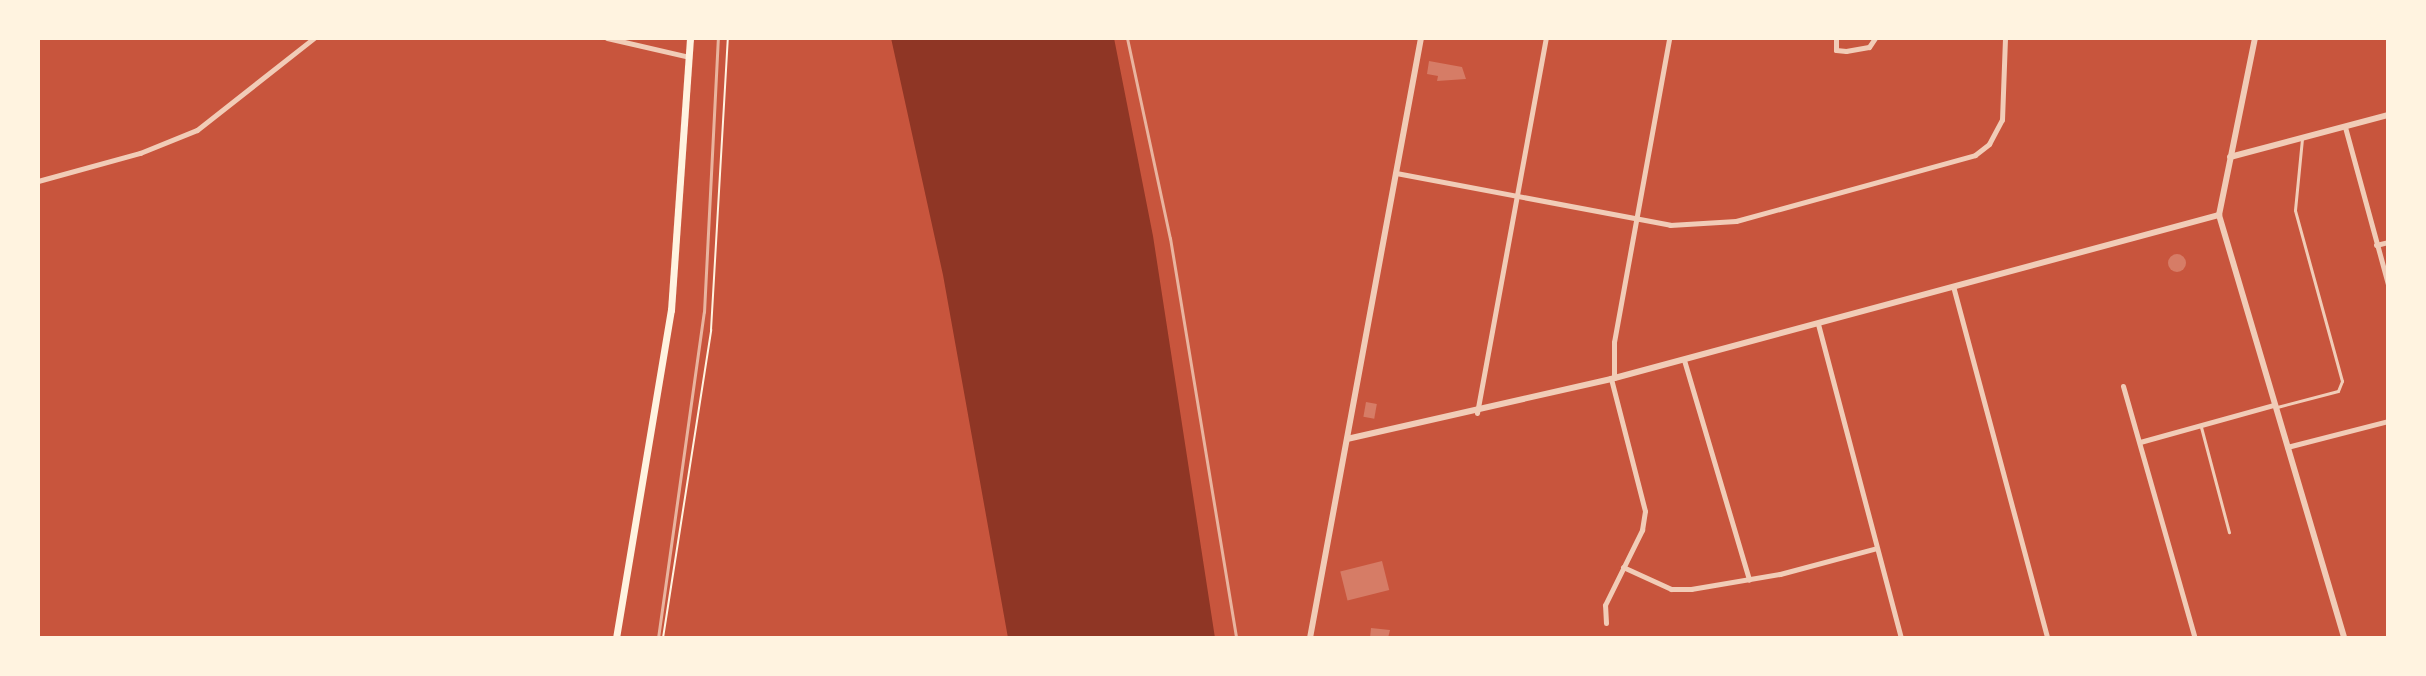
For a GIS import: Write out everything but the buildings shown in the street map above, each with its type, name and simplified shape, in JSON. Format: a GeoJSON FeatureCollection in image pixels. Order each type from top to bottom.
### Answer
{"type":"FeatureCollection","features":[{"type":"Feature","properties":{"kind":"main road"},"geometry":{"type":"LineString","coordinates":[[616,638],[672,301],[690,38]]}},
{"type":"Feature","properties":{"kind":"street"},"geometry":{"type":"LineString","coordinates":[[38,181],[140,153],[197,130],[314,38]]}},
{"type":"Feature","properties":{"kind":"street"},"geometry":{"type":"LineString","coordinates":[[607,38],[689,57]]}},
{"type":"Feature","properties":{"kind":"street"},"geometry":{"type":"LineString","coordinates":[[1310,638],[1421,38]]}},
{"type":"Feature","properties":{"kind":"street"},"geometry":{"type":"LineString","coordinates":[[1477,413],[1546,38]]}},
{"type":"Feature","properties":{"kind":"street"},"geometry":{"type":"LineString","coordinates":[[1606,623],[1605,605],[1645,511],[1612,378],[1611,361],[1669,38]]}},
{"type":"Feature","properties":{"kind":"street"},"geometry":{"type":"LineString","coordinates":[[1836,38],[1836,50],[1846,51],[1869,47],[1875,38]]}},
{"type":"Feature","properties":{"kind":"street"},"geometry":{"type":"LineString","coordinates":[[1396,173],[1670,225],[1722,224],[1968,159],[1989,144],[2002,120],[2005,38]]}},
{"type":"Feature","properties":{"kind":"street"},"geometry":{"type":"LineString","coordinates":[[2255,38],[2219,215],[2344,638]]}},
{"type":"Feature","properties":{"kind":"street"},"geometry":{"type":"LineString","coordinates":[[2230,157],[2388,115]]}},
{"type":"Feature","properties":{"kind":"street"},"geometry":{"type":"LineString","coordinates":[[2345,127],[2388,284]]}},
{"type":"Feature","properties":{"kind":"street"},"geometry":{"type":"LineString","coordinates":[[1347,439],[1477,413],[1684,360],[2219,215]]}},
{"type":"Feature","properties":{"kind":"street"},"geometry":{"type":"LineString","coordinates":[[2376,245],[2388,242]]}},
{"type":"Feature","properties":{"kind":"street"},"geometry":{"type":"LineString","coordinates":[[1953,286],[2047,638]]}},
{"type":"Feature","properties":{"kind":"street"},"geometry":{"type":"LineString","coordinates":[[1818,324],[1901,638]]}},
{"type":"Feature","properties":{"kind":"street"},"geometry":{"type":"LineString","coordinates":[[1684,360],[1749,580]]}},
{"type":"Feature","properties":{"kind":"street"},"geometry":{"type":"LineString","coordinates":[[2123,386],[2195,638]]}},
{"type":"Feature","properties":{"kind":"street"},"geometry":{"type":"LineString","coordinates":[[2140,442],[2274,406]]}},
{"type":"Feature","properties":{"kind":"street"},"geometry":{"type":"LineString","coordinates":[[2286,447],[2388,421]]}},
{"type":"Feature","properties":{"kind":"street"},"geometry":{"type":"LineString","coordinates":[[1623,567],[1676,589],[1749,580],[1877,548]]}},
{"type":"Feature","properties":{"kind":"lane"},"geometry":{"type":"LineString","coordinates":[[2274,406],[2338,391],[2342,381],[2295,210],[2302,138]]}},
{"type":"Feature","properties":{"kind":"lane"},"geometry":{"type":"LineString","coordinates":[[2200,425],[2229,532]]}},
{"type":"Feature","properties":{"kind":"path"},"geometry":{"type":"LineString","coordinates":[[663,638],[711,330],[728,38]]}},
{"type":"Feature","properties":{"kind":"shaded area"},"geometry":{"type":"Polygon","coordinates":[[[891,38],[1114,38],[1153,236],[1215,638],[1008,638],[943,275],[891,38]]]}},
{"type":"Feature","properties":{"kind":"railway"},"geometry":{"type":"LineString","coordinates":[[658,638],[704,312],[718,38]]}},
{"type":"Feature","properties":{"kind":"railway"},"geometry":{"type":"LineString","coordinates":[[1127,38],[1170,238],[1236,638]]}}]}
